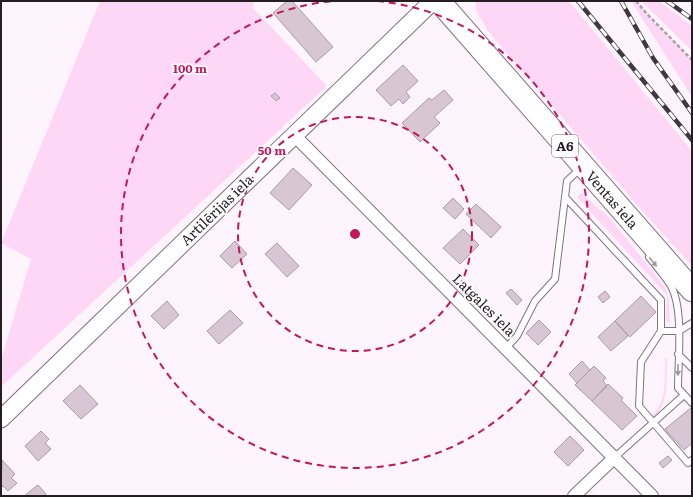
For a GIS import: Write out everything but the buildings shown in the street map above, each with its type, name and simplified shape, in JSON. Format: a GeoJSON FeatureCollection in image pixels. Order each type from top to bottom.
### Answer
{"type":"FeatureCollection","features":[{"type":"Feature","properties":{"kind":"highway","name":"Ventas iela"},"geometry":{"type":"LineString","coordinates":[[439,1],[582,167],[692,290]]}},
{"type":"Feature","properties":{"kind":"street","name":"Artilērijas iela"},"geometry":{"type":"LineString","coordinates":[[1,419],[433,1]]}},
{"type":"Feature","properties":{"kind":"street","name":"Latgales iela"},"geometry":{"type":"LineString","coordinates":[[295,136],[652,496]]}},
{"type":"Feature","properties":{"kind":"street"},"geometry":{"type":"LineString","coordinates":[[574,496],[615,458]]}},
{"type":"Feature","properties":{"kind":"lane"},"geometry":{"type":"LineString","coordinates":[[506,348],[517,336],[535,302],[555,279],[567,181],[582,167]]}},
{"type":"Feature","properties":{"kind":"lane"},"geometry":{"type":"LineString","coordinates":[[565,197],[661,300],[661,331],[640,362],[639,406],[688,463],[692,460]]}},
{"type":"Feature","properties":{"kind":"lane"},"geometry":{"type":"LineString","coordinates":[[626,217],[641,243]]}},
{"type":"Feature","properties":{"kind":"lane"},"geometry":{"type":"LineString","coordinates":[[645,250],[674,292],[679,331],[678,388],[692,403]]}},
{"type":"Feature","properties":{"kind":"lane"},"geometry":{"type":"LineString","coordinates":[[661,331],[679,331],[692,323]]}},
{"type":"Feature","properties":{"kind":"lane"},"geometry":{"type":"LineString","coordinates":[[678,354],[692,368]]}},
{"type":"Feature","properties":{"kind":"lane"},"geometry":{"type":"LineString","coordinates":[[615,458],[684,395]]}},
{"type":"Feature","properties":{"kind":"path"},"geometry":{"type":"LineString","coordinates":[[636,1],[692,60]]}},
{"type":"Feature","properties":{"kind":"shaded area"},"geometry":{"type":"Polygon","coordinates":[[[100,1],[254,1],[253,8],[327,86],[1,387],[1,360],[31,259],[1,243],[100,1]]]}},
{"type":"Feature","properties":{"kind":"shaded area"},"geometry":{"type":"Polygon","coordinates":[[[475,1],[569,1],[692,151],[692,266],[637,205],[488,31],[477,12],[475,1]]]}},
{"type":"Feature","properties":{"kind":"shaded area"},"geometry":{"type":"Polygon","coordinates":[[[631,1],[635,1],[651,20],[692,61],[692,97],[631,1]]]}},
{"type":"Feature","properties":{"kind":"shaded area"},"geometry":{"type":"Polygon","coordinates":[[[641,1],[659,1],[692,26],[692,51],[641,1]]]}},
{"type":"Feature","properties":{"kind":"shaded area"},"geometry":{"type":"Polygon","coordinates":[[[581,193],[610,218],[665,287],[669,300],[670,321],[668,323],[666,320],[667,297],[665,293],[577,197],[581,193]]]}},
{"type":"Feature","properties":{"kind":"shaded area"},"geometry":{"type":"Polygon","coordinates":[[[665,358],[667,359],[667,382],[665,398],[663,405],[654,417],[652,415],[657,410],[663,396],[665,381],[665,358]]]}},
{"type":"Feature","properties":{"kind":"railway"},"geometry":{"type":"LineString","coordinates":[[578,1],[692,140]]}},
{"type":"Feature","properties":{"kind":"railway"},"geometry":{"type":"LineString","coordinates":[[621,1],[653,58],[692,113]]}},
{"type":"Feature","properties":{"kind":"railway"},"geometry":{"type":"LineString","coordinates":[[667,1],[692,19]]}}]}
